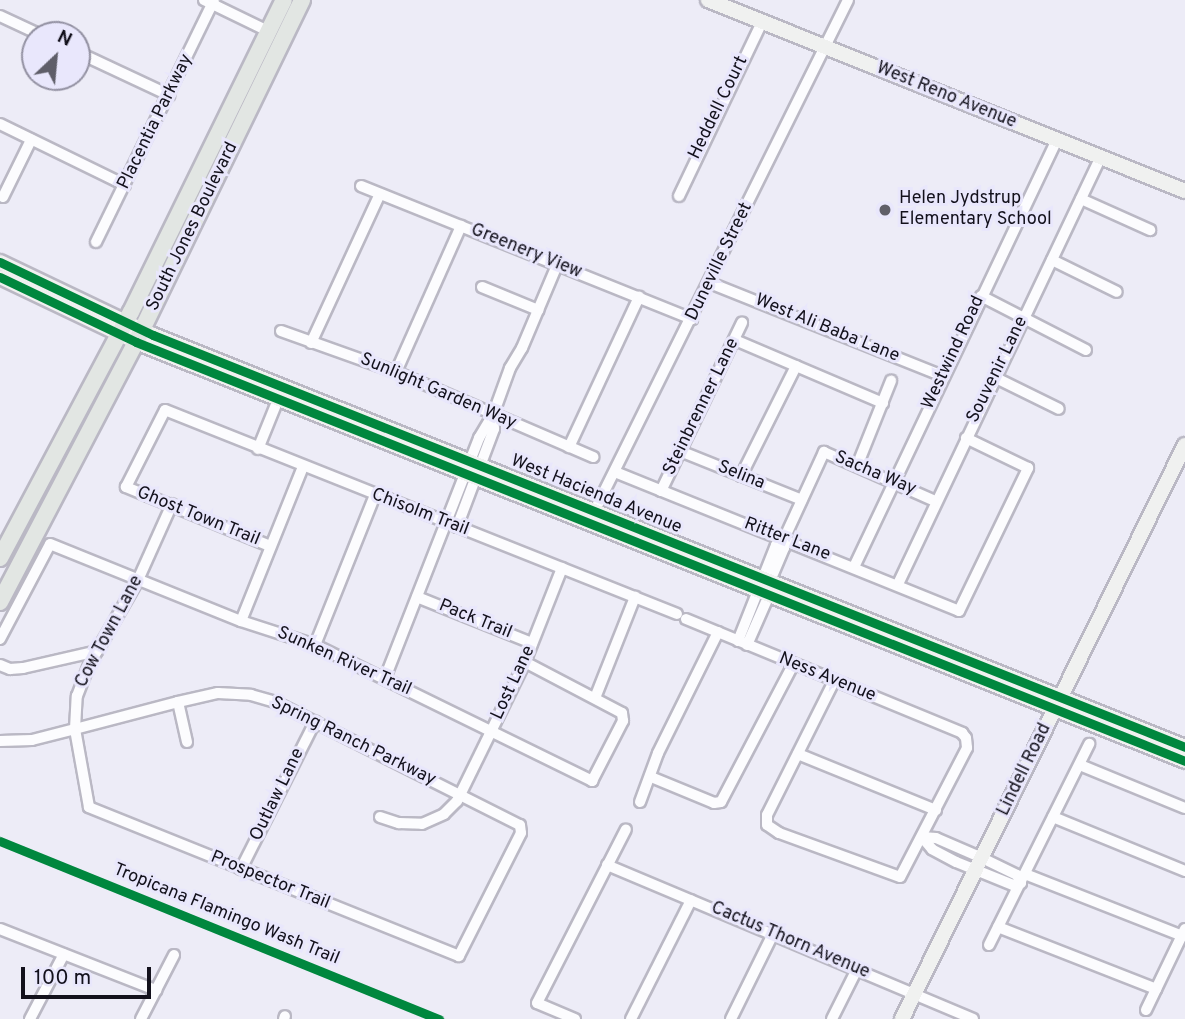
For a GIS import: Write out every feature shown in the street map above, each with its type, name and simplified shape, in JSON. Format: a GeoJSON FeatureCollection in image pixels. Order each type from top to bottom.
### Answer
{"type":"FeatureCollection","features":[{"type":"Feature","properties":{"kind":"main road","name":"South Jones Boulevard"},"geometry":{"type":"LineString","coordinates":[[0,558],[123,327],[284,0]]}},
{"type":"Feature","properties":{"kind":"main road","name":"South Jones Boulevard"},"geometry":{"type":"LineString","coordinates":[[0,602],[139,336],[302,0]]}},
{"type":"Feature","properties":{"kind":"main road","name":"West Reno Avenue"},"geometry":{"type":"LineString","coordinates":[[708,0],[1185,191]]}},
{"type":"Feature","properties":{"kind":"main road"},"geometry":{"type":"LineString","coordinates":[[230,110],[247,118]]}},
{"type":"Feature","properties":{"kind":"main road","name":"West Hacienda Avenue"},"geometry":{"type":"LineString","coordinates":[[3,271],[139,336],[1057,703],[1176,748],[1185,761]]}},
{"type":"Feature","properties":{"kind":"main road","name":"Lindell Road"},"geometry":{"type":"LineString","coordinates":[[902,1019],[1185,446]]}},
{"type":"Feature","properties":{"kind":"street","name":"Duneville Street"},"geometry":{"type":"LineString","coordinates":[[592,517],[848,0]]}},
{"type":"Feature","properties":{"kind":"street"},"geometry":{"type":"LineString","coordinates":[[210,1],[268,31]]}},
{"type":"Feature","properties":{"kind":"street","name":"Placentia Parkway"},"geometry":{"type":"LineString","coordinates":[[96,242],[169,95],[210,1]]}},
{"type":"Feature","properties":{"kind":"street"},"geometry":{"type":"LineString","coordinates":[[0,16],[21,26]]}},
{"type":"Feature","properties":{"kind":"street","name":"Heddell Court"},"geometry":{"type":"LineString","coordinates":[[679,196],[762,22]]}},
{"type":"Feature","properties":{"kind":"street"},"geometry":{"type":"LineString","coordinates":[[91,59],[169,95]]}},
{"type":"Feature","properties":{"kind":"street"},"geometry":{"type":"LineString","coordinates":[[0,124],[125,185]]}},
{"type":"Feature","properties":{"kind":"street"},"geometry":{"type":"LineString","coordinates":[[3,197],[31,140]]}},
{"type":"Feature","properties":{"kind":"street","name":"Westwind Road"},"geometry":{"type":"LineString","coordinates":[[854,566],[892,481],[1056,141]]}},
{"type":"Feature","properties":{"kind":"street","name":"Souvenir Lane"},"geometry":{"type":"LineString","coordinates":[[898,584],[935,501],[1101,157]]}},
{"type":"Feature","properties":{"kind":"street","name":"Greenery View"},"geometry":{"type":"LineString","coordinates":[[361,186],[692,318]]}},
{"type":"Feature","properties":{"kind":"street"},"geometry":{"type":"LineString","coordinates":[[312,343],[380,194]]}},
{"type":"Feature","properties":{"kind":"street"},"geometry":{"type":"LineString","coordinates":[[1081,199],[1150,230]]}},
{"type":"Feature","properties":{"kind":"street"},"geometry":{"type":"LineString","coordinates":[[396,372],[461,226]]}},
{"type":"Feature","properties":{"kind":"street"},"geometry":{"type":"LineString","coordinates":[[1052,260],[1117,292]]}},
{"type":"Feature","properties":{"kind":"street"},"geometry":{"type":"LineString","coordinates":[[385,678],[417,597],[452,525],[473,469],[494,429],[493,415],[510,368],[557,265]]}},
{"type":"Feature","properties":{"kind":"street","name":"West Ali Baba Lane"},"geometry":{"type":"LineString","coordinates":[[710,283],[943,376]]}},
{"type":"Feature","properties":{"kind":"street"},"geometry":{"type":"LineString","coordinates":[[482,287],[538,310]]}},
{"type":"Feature","properties":{"kind":"street"},"geometry":{"type":"LineString","coordinates":[[981,296],[1086,350]]}},
{"type":"Feature","properties":{"kind":"street"},"geometry":{"type":"LineString","coordinates":[[569,447],[639,298]]}},
{"type":"Feature","properties":{"kind":"street","name":"Steinbrenner Lane"},"geometry":{"type":"LineString","coordinates":[[662,491],[742,323]]}},
{"type":"Feature","properties":{"kind":"street","name":"Sunlight Garden Way"},"geometry":{"type":"LineString","coordinates":[[281,331],[396,372],[593,457]]}},
{"type":"Feature","properties":{"kind":"street"},"geometry":{"type":"LineString","coordinates":[[735,340],[883,403]]}},
{"type":"Feature","properties":{"kind":"street"},"geometry":{"type":"LineString","coordinates":[[741,476],[796,366]]}},
{"type":"Feature","properties":{"kind":"street"},"geometry":{"type":"LineString","coordinates":[[995,377],[1059,410]]}},
{"type":"Feature","properties":{"kind":"street"},"geometry":{"type":"LineString","coordinates":[[857,466],[891,382]]}},
{"type":"Feature","properties":{"kind":"street"},"geometry":{"type":"LineString","coordinates":[[258,449],[281,393]]}},
{"type":"Feature","properties":{"kind":"street","name":"Chisolm Trail"},"geometry":{"type":"LineString","coordinates":[[126,486],[165,410],[682,617]]}},
{"type":"Feature","properties":{"kind":"street","name":"Ritter Lane"},"geometry":{"type":"LineString","coordinates":[[615,472],[854,566],[960,611],[1028,468],[966,438]]}},
{"type":"Feature","properties":{"kind":"street","name":"Selina"},"geometry":{"type":"LineString","coordinates":[[680,451],[802,500]]}},
{"type":"Feature","properties":{"kind":"street","name":"Sacha Way"},"geometry":{"type":"LineString","coordinates":[[742,643],[784,548],[784,539],[824,452],[935,501]]}},
{"type":"Feature","properties":{"kind":"street"},"geometry":{"type":"LineString","coordinates":[[241,621],[303,467]]}},
{"type":"Feature","properties":{"kind":"street","name":"Ghost Town Trail"},"geometry":{"type":"LineString","coordinates":[[126,486],[270,546]]}},
{"type":"Feature","properties":{"kind":"street"},"geometry":{"type":"LineString","coordinates":[[315,645],[375,495]]}},
{"type":"Feature","properties":{"kind":"street","name":"Cow Town Lane"},"geometry":{"type":"LineString","coordinates":[[89,807],[75,729],[76,696],[97,651],[138,580],[172,504]]}},
{"type":"Feature","properties":{"kind":"street","name":"Sunken River Trail"},"geometry":{"type":"LineString","coordinates":[[0,639],[50,544],[241,621],[315,645],[592,780],[623,718],[619,709],[595,698]]}},
{"type":"Feature","properties":{"kind":"street","name":"Lost Lane"},"geometry":{"type":"LineString","coordinates":[[460,795],[525,662],[562,568]]}},
{"type":"Feature","properties":{"kind":"street","name":"Pack Trail"},"geometry":{"type":"LineString","coordinates":[[417,597],[532,643]]}},
{"type":"Feature","properties":{"kind":"street"},"geometry":{"type":"LineString","coordinates":[[525,662],[595,698],[635,597]]}},
{"type":"Feature","properties":{"kind":"street","name":"Ness Avenue"},"geometry":{"type":"LineString","coordinates":[[682,617],[962,733],[966,738],[967,748],[936,810]]}},
{"type":"Feature","properties":{"kind":"street"},"geometry":{"type":"LineString","coordinates":[[640,802],[658,753],[718,632]]}},
{"type":"Feature","properties":{"kind":"street"},"geometry":{"type":"LineString","coordinates":[[5,667],[97,651]]}},
{"type":"Feature","properties":{"kind":"street"},"geometry":{"type":"LineString","coordinates":[[651,777],[714,803],[721,802],[793,665]]}},
{"type":"Feature","properties":{"kind":"street"},"geometry":{"type":"LineString","coordinates":[[798,754],[936,810],[900,877],[779,833],[767,825],[767,815],[834,681]]}},
{"type":"Feature","properties":{"kind":"street","name":"Spring Ranch Parkway"},"geometry":{"type":"LineString","coordinates":[[0,741],[32,740],[218,693],[251,695],[275,702],[520,825],[523,829],[462,951],[459,956],[451,955]]}},
{"type":"Feature","properties":{"kind":"street"},"geometry":{"type":"LineString","coordinates":[[178,702],[187,742]]}},
{"type":"Feature","properties":{"kind":"street","name":"Outlaw Lane"},"geometry":{"type":"LineString","coordinates":[[242,869],[315,722]]}},
{"type":"Feature","properties":{"kind":"street"},"geometry":{"type":"LineString","coordinates":[[989,945],[1089,744]]}},
{"type":"Feature","properties":{"kind":"street"},"geometry":{"type":"LineString","coordinates":[[1080,765],[1185,808]]}},
{"type":"Feature","properties":{"kind":"street"},"geometry":{"type":"LineString","coordinates":[[380,817],[399,823],[422,824],[444,814],[460,795]]}},
{"type":"Feature","properties":{"kind":"street","name":"Prospector Trail"},"geometry":{"type":"LineString","coordinates":[[89,807],[451,955]]}},
{"type":"Feature","properties":{"kind":"street"},"geometry":{"type":"LineString","coordinates":[[1053,817],[1185,871]]}},
{"type":"Feature","properties":{"kind":"street"},"geometry":{"type":"LineString","coordinates":[[575,1019],[537,1003],[626,829]]}},
{"type":"Feature","properties":{"kind":"street"},"geometry":{"type":"LineString","coordinates":[[922,837],[932,849],[979,863],[1013,885],[1023,878]]}},
{"type":"Feature","properties":{"kind":"street","name":"Cactus Thorn Avenue"},"geometry":{"type":"LineString","coordinates":[[607,865],[973,1019]]}},
{"type":"Feature","properties":{"kind":"street"},"geometry":{"type":"LineString","coordinates":[[1023,878],[1183,932],[1146,1010]]}},
{"type":"Feature","properties":{"kind":"street"},"geometry":{"type":"LineString","coordinates":[[631,1019],[691,900]]}},
{"type":"Feature","properties":{"kind":"street"},"geometry":{"type":"LineString","coordinates":[[998,927],[1156,989]]}},
{"type":"Feature","properties":{"kind":"street"},"geometry":{"type":"LineString","coordinates":[[0,929],[156,990]]}},
{"type":"Feature","properties":{"kind":"street"},"geometry":{"type":"LineString","coordinates":[[731,1019],[773,934]]}},
{"type":"Feature","properties":{"kind":"street"},"geometry":{"type":"LineString","coordinates":[[30,1019],[64,954]]}},
{"type":"Feature","properties":{"kind":"street"},"geometry":{"type":"LineString","coordinates":[[141,1019],[174,955]]}},
{"type":"Feature","properties":{"kind":"street"},"geometry":{"type":"LineString","coordinates":[[832,1019],[857,969]]}},
{"type":"Feature","properties":{"kind":"cycle path"},"geometry":{"type":"LineString","coordinates":[[0,262],[153,335],[1185,747]]}},
{"type":"Feature","properties":{"kind":"cycle path"},"geometry":{"type":"LineString","coordinates":[[0,277],[136,342],[1185,761]]}},
{"type":"Feature","properties":{"kind":"cycle path","name":"Tropicana Flamingo Wash Trail"},"geometry":{"type":"LineString","coordinates":[[0,841],[439,1019]]}},
{"type":"Feature","properties":{"kind":"place","name":"Helen Jydstrup Elementary School"},"geometry":{"type":"Point","coordinates":[885,210]}}]}
